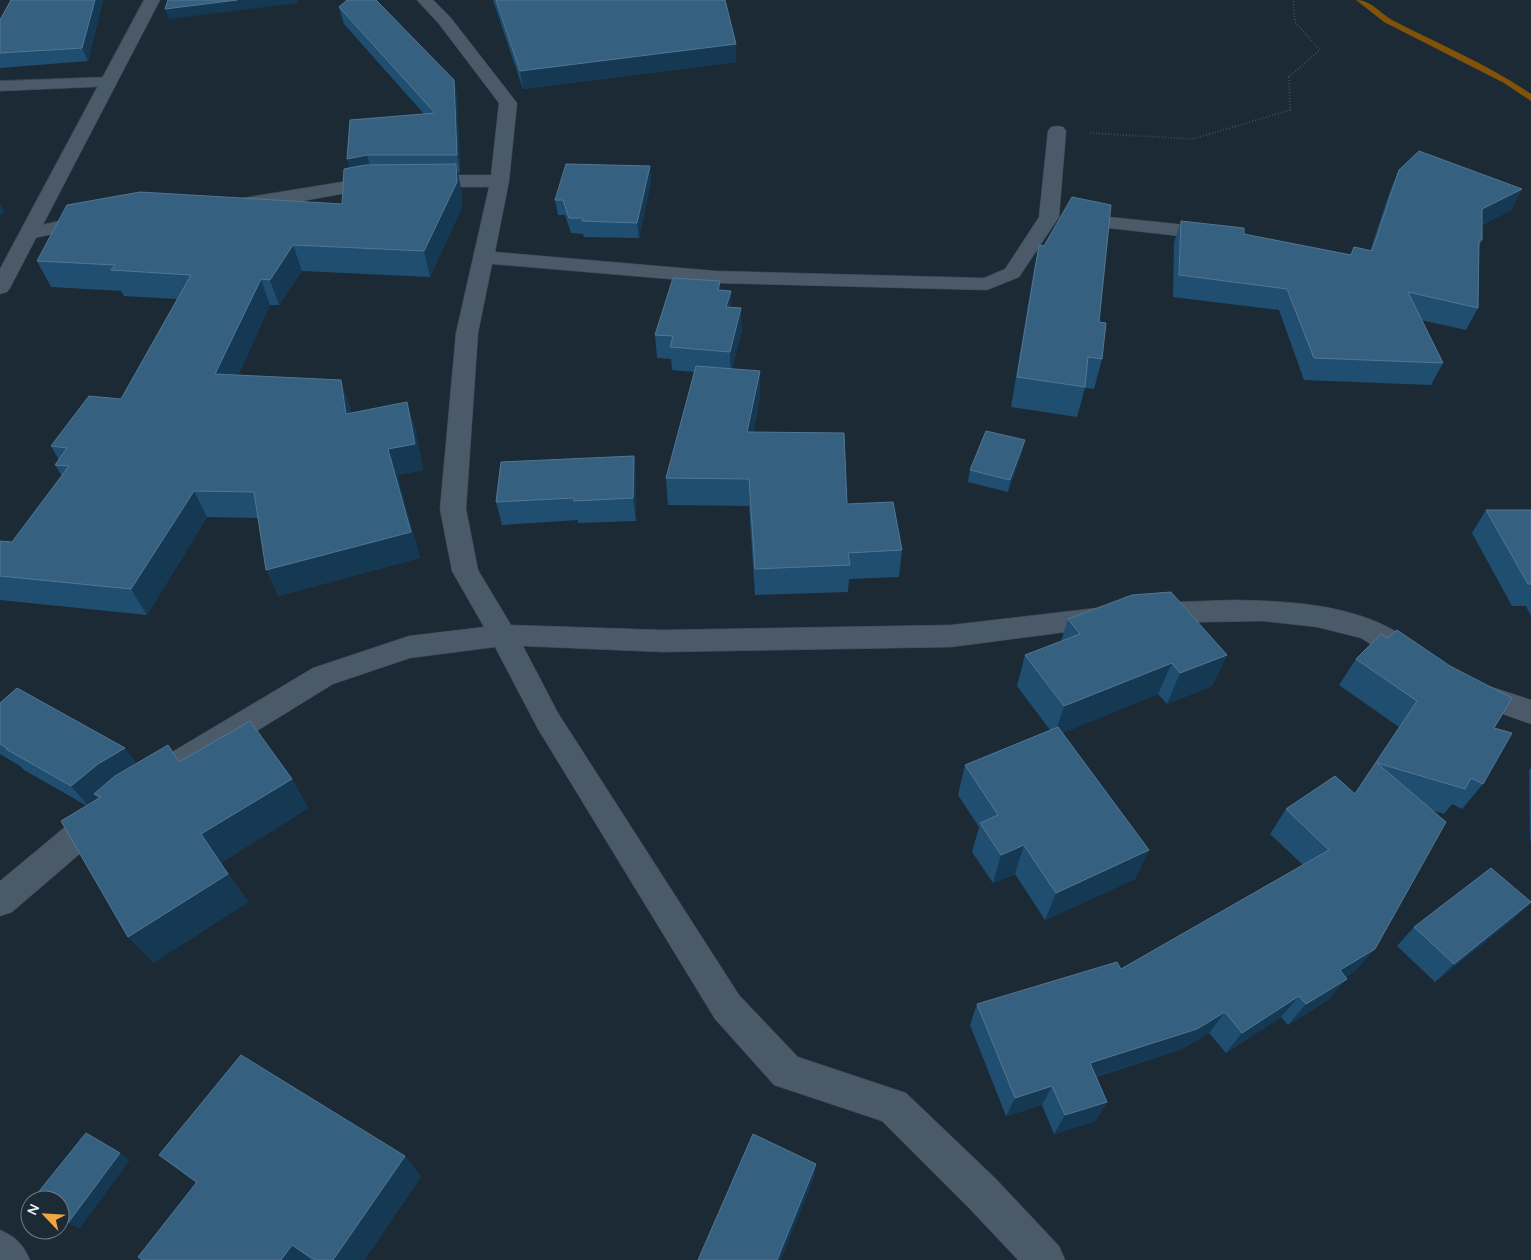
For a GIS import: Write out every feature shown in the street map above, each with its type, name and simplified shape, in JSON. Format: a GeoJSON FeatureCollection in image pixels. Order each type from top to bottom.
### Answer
{"type":"FeatureCollection","features":[{"type":"Feature","properties":{"kind":"street"},"geometry":{"type":"LineString","coordinates":[[0,288],[152,0]]}},
{"type":"Feature","properties":{"kind":"street"},"geometry":{"type":"LineString","coordinates":[[425,0],[445,21],[508,103],[500,181],[467,333],[460,404],[454,509],[465,570],[548,721],[727,1007],[787,1072],[893,1106],[982,1193],[1045,1260]]}},
{"type":"Feature","properties":{"kind":"street"},"geometry":{"type":"LineString","coordinates":[[0,86],[109,82]]}},
{"type":"Feature","properties":{"kind":"street"},"geometry":{"type":"LineString","coordinates":[[484,257],[716,277],[987,284],[1012,273],[1049,217],[1057,131]]}},
{"type":"Feature","properties":{"kind":"street"},"geometry":{"type":"LineString","coordinates":[[215,206],[252,204],[372,182],[500,181]]}},
{"type":"Feature","properties":{"kind":"street"},"geometry":{"type":"LineString","coordinates":[[30,233],[112,216]]}},
{"type":"Feature","properties":{"kind":"street"},"geometry":{"type":"LineString","coordinates":[[1049,217],[1230,236]]}},
{"type":"Feature","properties":{"kind":"street"},"geometry":{"type":"LineString","coordinates":[[0,901],[126,796],[323,676],[409,646],[502,635],[663,641],[951,636],[1138,613],[1274,610],[1322,618],[1372,632],[1468,690],[1531,712]]}},
{"type":"Feature","properties":{"kind":"street"},"geometry":{"type":"LineString","coordinates":[[0,1250],[10,1260]]}},
{"type":"Feature","properties":{"kind":"path"},"geometry":{"type":"LineString","coordinates":[[1057,131],[1194,139],[1290,110],[1289,77],[1320,50],[1295,22],[1293,0]]}},
{"type":"Feature","properties":{"kind":"building"},"geometry":{"type":"Polygon","coordinates":[[[11,0],[95,0],[82,48],[0,53],[0,20],[11,0]]]}},
{"type":"Feature","properties":{"kind":"building"},"geometry":{"type":"Polygon","coordinates":[[[168,0],[237,0],[165,9],[168,0]]]}},
{"type":"Feature","properties":{"kind":"building"},"geometry":{"type":"Polygon","coordinates":[[[347,0],[376,0],[454,80],[457,155],[367,155],[347,159],[350,120],[435,113],[339,7],[347,0]]]}},
{"type":"Feature","properties":{"kind":"building"},"geometry":{"type":"Polygon","coordinates":[[[496,0],[725,0],[736,44],[520,71],[496,0]]]}},
{"type":"Feature","properties":{"kind":"building"},"geometry":{"type":"Polygon","coordinates":[[[1419,151],[1522,189],[1482,209],[1482,240],[1479,240],[1478,308],[1408,292],[1443,363],[1314,358],[1287,289],[1179,275],[1181,221],[1244,228],[1244,234],[1351,255],[1354,247],[1372,251],[1399,170],[1419,151]]]}},
{"type":"Feature","properties":{"kind":"building"},"geometry":{"type":"Polygon","coordinates":[[[456,164],[457,182],[424,251],[293,245],[270,280],[261,279],[215,374],[341,380],[346,414],[407,402],[415,444],[388,449],[411,532],[266,570],[254,492],[194,491],[131,589],[0,576],[0,541],[12,542],[69,466],[55,465],[67,448],[51,446],[89,396],[121,399],[191,275],[111,270],[115,265],[37,261],[67,205],[140,192],[342,204],[344,169],[365,165],[456,164]]]}},
{"type":"Feature","properties":{"kind":"building"},"geometry":{"type":"Polygon","coordinates":[[[566,164],[650,166],[637,223],[582,221],[583,218],[569,218],[563,200],[555,200],[566,164]]]}},
{"type":"Feature","properties":{"kind":"building"},"geometry":{"type":"Polygon","coordinates":[[[1072,197],[1111,205],[1099,322],[1106,323],[1102,359],[1088,357],[1085,387],[1017,377],[1039,245],[1044,246],[1072,197]]]}},
{"type":"Feature","properties":{"kind":"building"},"geometry":{"type":"Polygon","coordinates":[[[673,278],[720,281],[718,290],[731,291],[726,307],[741,308],[730,352],[670,347],[673,336],[655,335],[673,278]]]}},
{"type":"Feature","properties":{"kind":"building"},"geometry":{"type":"Polygon","coordinates":[[[696,366],[760,371],[747,432],[844,433],[847,504],[893,502],[902,550],[848,553],[850,565],[755,569],[749,479],[666,478],[696,366]]]}},
{"type":"Feature","properties":{"kind":"building"},"geometry":{"type":"Polygon","coordinates":[[[986,431],[1025,440],[1010,480],[970,470],[986,431]]]}},
{"type":"Feature","properties":{"kind":"building"},"geometry":{"type":"Polygon","coordinates":[[[634,456],[633,498],[574,501],[574,498],[496,502],[501,462],[634,456]]]}},
{"type":"Feature","properties":{"kind":"building"},"geometry":{"type":"Polygon","coordinates":[[[1486,510],[1531,510],[1531,584],[1528,584],[1486,510]]]}},
{"type":"Feature","properties":{"kind":"building"},"geometry":{"type":"Polygon","coordinates":[[[1171,592],[1227,655],[1180,673],[1172,663],[1064,706],[1025,655],[1080,634],[1068,619],[1132,595],[1171,592]]]}},
{"type":"Feature","properties":{"kind":"building"},"geometry":{"type":"Polygon","coordinates":[[[1397,630],[1450,666],[1512,698],[1494,728],[1512,733],[1483,784],[1471,778],[1465,789],[1377,763],[1446,822],[1375,949],[1340,970],[1347,979],[1306,1004],[1299,996],[1242,1033],[1225,1012],[1197,1029],[1090,1063],[1107,1102],[1065,1115],[1052,1086],[1015,1098],[977,1004],[1117,962],[1121,969],[1329,850],[1286,809],[1335,776],[1355,794],[1417,701],[1356,659],[1381,634],[1388,638],[1397,630]]]}},
{"type":"Feature","properties":{"kind":"building"},"geometry":{"type":"Polygon","coordinates":[[[17,688],[125,748],[98,764],[71,786],[0,744],[0,703],[17,688]]]}},
{"type":"Feature","properties":{"kind":"building"},"geometry":{"type":"Polygon","coordinates":[[[250,721],[292,779],[201,834],[228,874],[128,937],[61,821],[101,797],[94,794],[115,776],[168,745],[179,762],[250,721]]]}},
{"type":"Feature","properties":{"kind":"building"},"geometry":{"type":"Polygon","coordinates":[[[1058,727],[1149,850],[1056,893],[1024,845],[1001,855],[980,823],[998,815],[965,765],[1058,727]]]}},
{"type":"Feature","properties":{"kind":"building"},"geometry":{"type":"Polygon","coordinates":[[[1491,868],[1531,902],[1454,964],[1414,927],[1491,868]]]}},
{"type":"Feature","properties":{"kind":"building"},"geometry":{"type":"Polygon","coordinates":[[[241,1055],[405,1156],[333,1260],[315,1260],[292,1245],[281,1260],[142,1260],[138,1257],[197,1182],[159,1155],[241,1055]]]}},
{"type":"Feature","properties":{"kind":"building"},"geometry":{"type":"Polygon","coordinates":[[[86,1133],[120,1153],[70,1220],[70,1190],[40,1190],[86,1133]]]}},
{"type":"Feature","properties":{"kind":"building"},"geometry":{"type":"Polygon","coordinates":[[[753,1134],[816,1164],[777,1260],[698,1260],[753,1134]]]}},
{"type":"Feature","properties":{"kind":"waterway"},"geometry":{"type":"LineString","coordinates":[[1360,0],[1387,20],[1507,81],[1531,98]]}}]}
